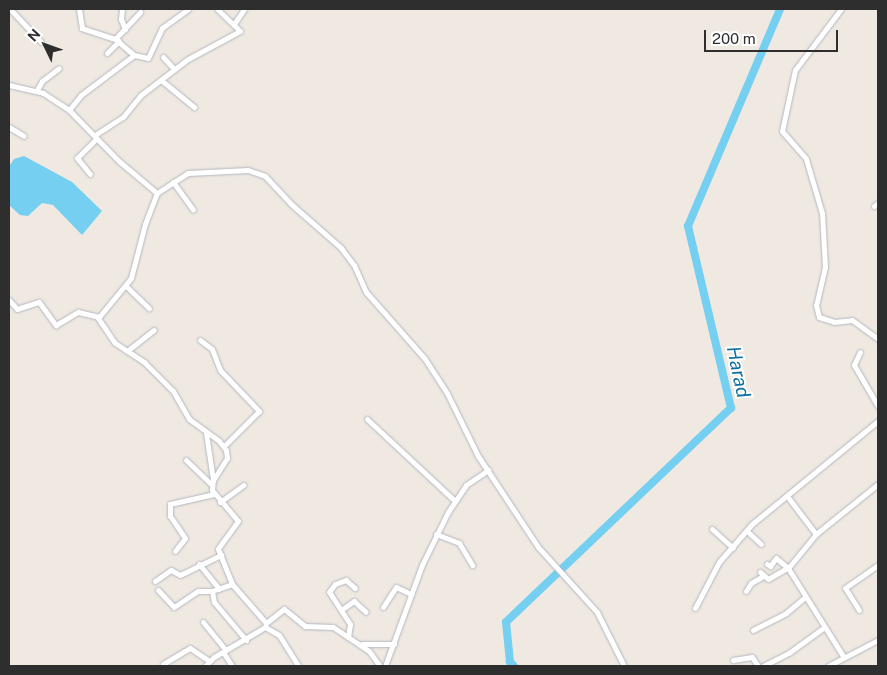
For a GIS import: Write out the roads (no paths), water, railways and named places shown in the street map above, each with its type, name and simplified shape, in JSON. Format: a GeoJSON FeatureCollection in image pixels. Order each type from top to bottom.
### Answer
{"type":"FeatureCollection","features":[{"type":"Feature","properties":{"kind":"street"},"geometry":{"type":"LineString","coordinates":[[10,9],[40,42]]}},
{"type":"Feature","properties":{"kind":"street"},"geometry":{"type":"LineString","coordinates":[[79,9],[81,26],[85,30],[117,40],[134,55],[148,58],[162,28],[188,9]]}},
{"type":"Feature","properties":{"kind":"street"},"geometry":{"type":"LineString","coordinates":[[122,9],[120,19],[125,29]]}},
{"type":"Feature","properties":{"kind":"street"},"geometry":{"type":"LineString","coordinates":[[90,174],[77,158],[96,136],[123,117],[141,95],[174,69],[240,31],[217,9]]}},
{"type":"Feature","properties":{"kind":"street"},"geometry":{"type":"LineString","coordinates":[[234,24],[244,9]]}},
{"type":"Feature","properties":{"kind":"street"},"geometry":{"type":"LineString","coordinates":[[841,9],[795,70],[782,131],[806,159],[822,213],[825,267],[816,305],[819,318],[834,322],[852,320],[878,340]]}},
{"type":"Feature","properties":{"kind":"street"},"geometry":{"type":"LineString","coordinates":[[107,53],[140,12]]}},
{"type":"Feature","properties":{"kind":"street"},"geometry":{"type":"LineString","coordinates":[[70,110],[81,95],[134,55]]}},
{"type":"Feature","properties":{"kind":"street"},"geometry":{"type":"LineString","coordinates":[[163,57],[174,69]]}},
{"type":"Feature","properties":{"kind":"street"},"geometry":{"type":"LineString","coordinates":[[37,90],[42,81],[59,68]]}},
{"type":"Feature","properties":{"kind":"street"},"geometry":{"type":"LineString","coordinates":[[161,80],[194,107]]}},
{"type":"Feature","properties":{"kind":"street"},"geometry":{"type":"LineString","coordinates":[[9,85],[37,90],[70,110],[120,162],[157,193]]}},
{"type":"Feature","properties":{"kind":"street"},"geometry":{"type":"LineString","coordinates":[[9,127],[24,136]]}},
{"type":"Feature","properties":{"kind":"street"},"geometry":{"type":"LineString","coordinates":[[98,318],[126,286],[134,273],[144,224],[157,193],[188,173],[248,170],[258,172],[273,182],[291,204],[341,248],[354,265],[366,292],[425,359],[488,470],[538,547],[598,612],[624,666]]}},
{"type":"Feature","properties":{"kind":"street"},"geometry":{"type":"LineString","coordinates":[[173,182],[193,210]]}},
{"type":"Feature","properties":{"kind":"street"},"geometry":{"type":"LineString","coordinates":[[126,286],[149,308]]}},
{"type":"Feature","properties":{"kind":"street"},"geometry":{"type":"LineString","coordinates":[[9,300],[17,309],[39,302],[56,325],[78,312],[98,318],[115,343],[174,391],[189,419],[224,446],[227,458],[212,482]]}},
{"type":"Feature","properties":{"kind":"street"},"geometry":{"type":"LineString","coordinates":[[127,351],[154,330]]}},
{"type":"Feature","properties":{"kind":"street"},"geometry":{"type":"LineString","coordinates":[[200,340],[212,349],[220,370],[258,410],[257,415],[224,446]]}},
{"type":"Feature","properties":{"kind":"street"},"geometry":{"type":"LineString","coordinates":[[860,352],[854,365],[878,406]]}},
{"type":"Feature","properties":{"kind":"street"},"geometry":{"type":"LineString","coordinates":[[367,420],[454,500]]}},
{"type":"Feature","properties":{"kind":"street"},"geometry":{"type":"LineString","coordinates":[[696,608],[719,562],[759,517],[878,421]]}},
{"type":"Feature","properties":{"kind":"street"},"geometry":{"type":"LineString","coordinates":[[206,433],[214,494],[220,502],[233,511],[238,521],[218,547],[232,584],[265,625],[279,635],[298,666]]}},
{"type":"Feature","properties":{"kind":"street"},"geometry":{"type":"LineString","coordinates":[[186,460],[212,482]]}},
{"type":"Feature","properties":{"kind":"street"},"geometry":{"type":"LineString","coordinates":[[831,460],[837,465]]}},
{"type":"Feature","properties":{"kind":"street"},"geometry":{"type":"LineString","coordinates":[[385,666],[436,534],[454,500],[466,486],[488,470]]}},
{"type":"Feature","properties":{"kind":"street"},"geometry":{"type":"LineString","coordinates":[[746,590],[762,574],[768,579],[788,568],[816,534],[878,484]]}},
{"type":"Feature","properties":{"kind":"street"},"geometry":{"type":"LineString","coordinates":[[220,502],[243,485]]}},
{"type":"Feature","properties":{"kind":"street"},"geometry":{"type":"LineString","coordinates":[[175,551],[184,538],[170,516],[170,504],[214,494]]}},
{"type":"Feature","properties":{"kind":"street"},"geometry":{"type":"LineString","coordinates":[[787,496],[816,534]]}},
{"type":"Feature","properties":{"kind":"street"},"geometry":{"type":"LineString","coordinates":[[712,529],[733,548]]}},
{"type":"Feature","properties":{"kind":"street"},"geometry":{"type":"LineString","coordinates":[[747,531],[760,544]]}},
{"type":"Feature","properties":{"kind":"street"},"geometry":{"type":"LineString","coordinates":[[436,534],[459,543],[472,566]]}},
{"type":"Feature","properties":{"kind":"street"},"geometry":{"type":"LineString","coordinates":[[155,580],[171,570],[180,575],[199,564],[221,555]]}},
{"type":"Feature","properties":{"kind":"street"},"geometry":{"type":"LineString","coordinates":[[766,564],[770,566],[776,558],[788,568],[823,628],[842,656]]}},
{"type":"Feature","properties":{"kind":"street"},"geometry":{"type":"LineString","coordinates":[[199,564],[219,589]]}},
{"type":"Feature","properties":{"kind":"street"},"geometry":{"type":"LineString","coordinates":[[859,610],[845,588],[878,565]]}},
{"type":"Feature","properties":{"kind":"street"},"geometry":{"type":"LineString","coordinates":[[348,637],[350,624],[331,597],[330,590],[346,580],[355,588]]}},
{"type":"Feature","properties":{"kind":"street"},"geometry":{"type":"LineString","coordinates":[[158,590],[174,607],[198,591],[212,591],[232,584]]}},
{"type":"Feature","properties":{"kind":"street"},"geometry":{"type":"LineString","coordinates":[[383,607],[396,587],[412,594]]}},
{"type":"Feature","properties":{"kind":"street"},"geometry":{"type":"LineString","coordinates":[[212,591],[214,602],[246,640]]}},
{"type":"Feature","properties":{"kind":"street"},"geometry":{"type":"LineString","coordinates":[[754,630],[786,613],[806,597]]}},
{"type":"Feature","properties":{"kind":"street"},"geometry":{"type":"LineString","coordinates":[[341,610],[354,601],[366,612]]}},
{"type":"Feature","properties":{"kind":"street"},"geometry":{"type":"LineString","coordinates":[[163,664],[190,648],[207,664],[224,651],[246,640],[284,609],[301,624],[333,627],[360,644],[380,666]]}},
{"type":"Feature","properties":{"kind":"street"},"geometry":{"type":"LineString","coordinates":[[203,622],[224,651],[232,666]]}},
{"type":"Feature","properties":{"kind":"street"},"geometry":{"type":"LineString","coordinates":[[763,666],[790,652],[823,628]]}},
{"type":"Feature","properties":{"kind":"street"},"geometry":{"type":"LineString","coordinates":[[828,666],[842,656],[878,640]]}},
{"type":"Feature","properties":{"kind":"street"},"geometry":{"type":"LineString","coordinates":[[360,644],[394,644]]}},
{"type":"Feature","properties":{"kind":"street"},"geometry":{"type":"LineString","coordinates":[[733,660],[752,656],[758,666]]}},
{"type":"Feature","properties":{"kind":"water"},"geometry":{"type":"Polygon","coordinates":[[[24,156],[72,182],[102,211],[82,235],[53,205],[42,203],[28,216],[20,215],[9,205],[10,165],[14,159],[24,156]]]}},
{"type":"Feature","properties":{"kind":"waterway","name":"Harad"},"geometry":{"type":"LineString","coordinates":[[514,666],[510,662],[506,622],[731,408],[688,226],[780,9]]}}]}
